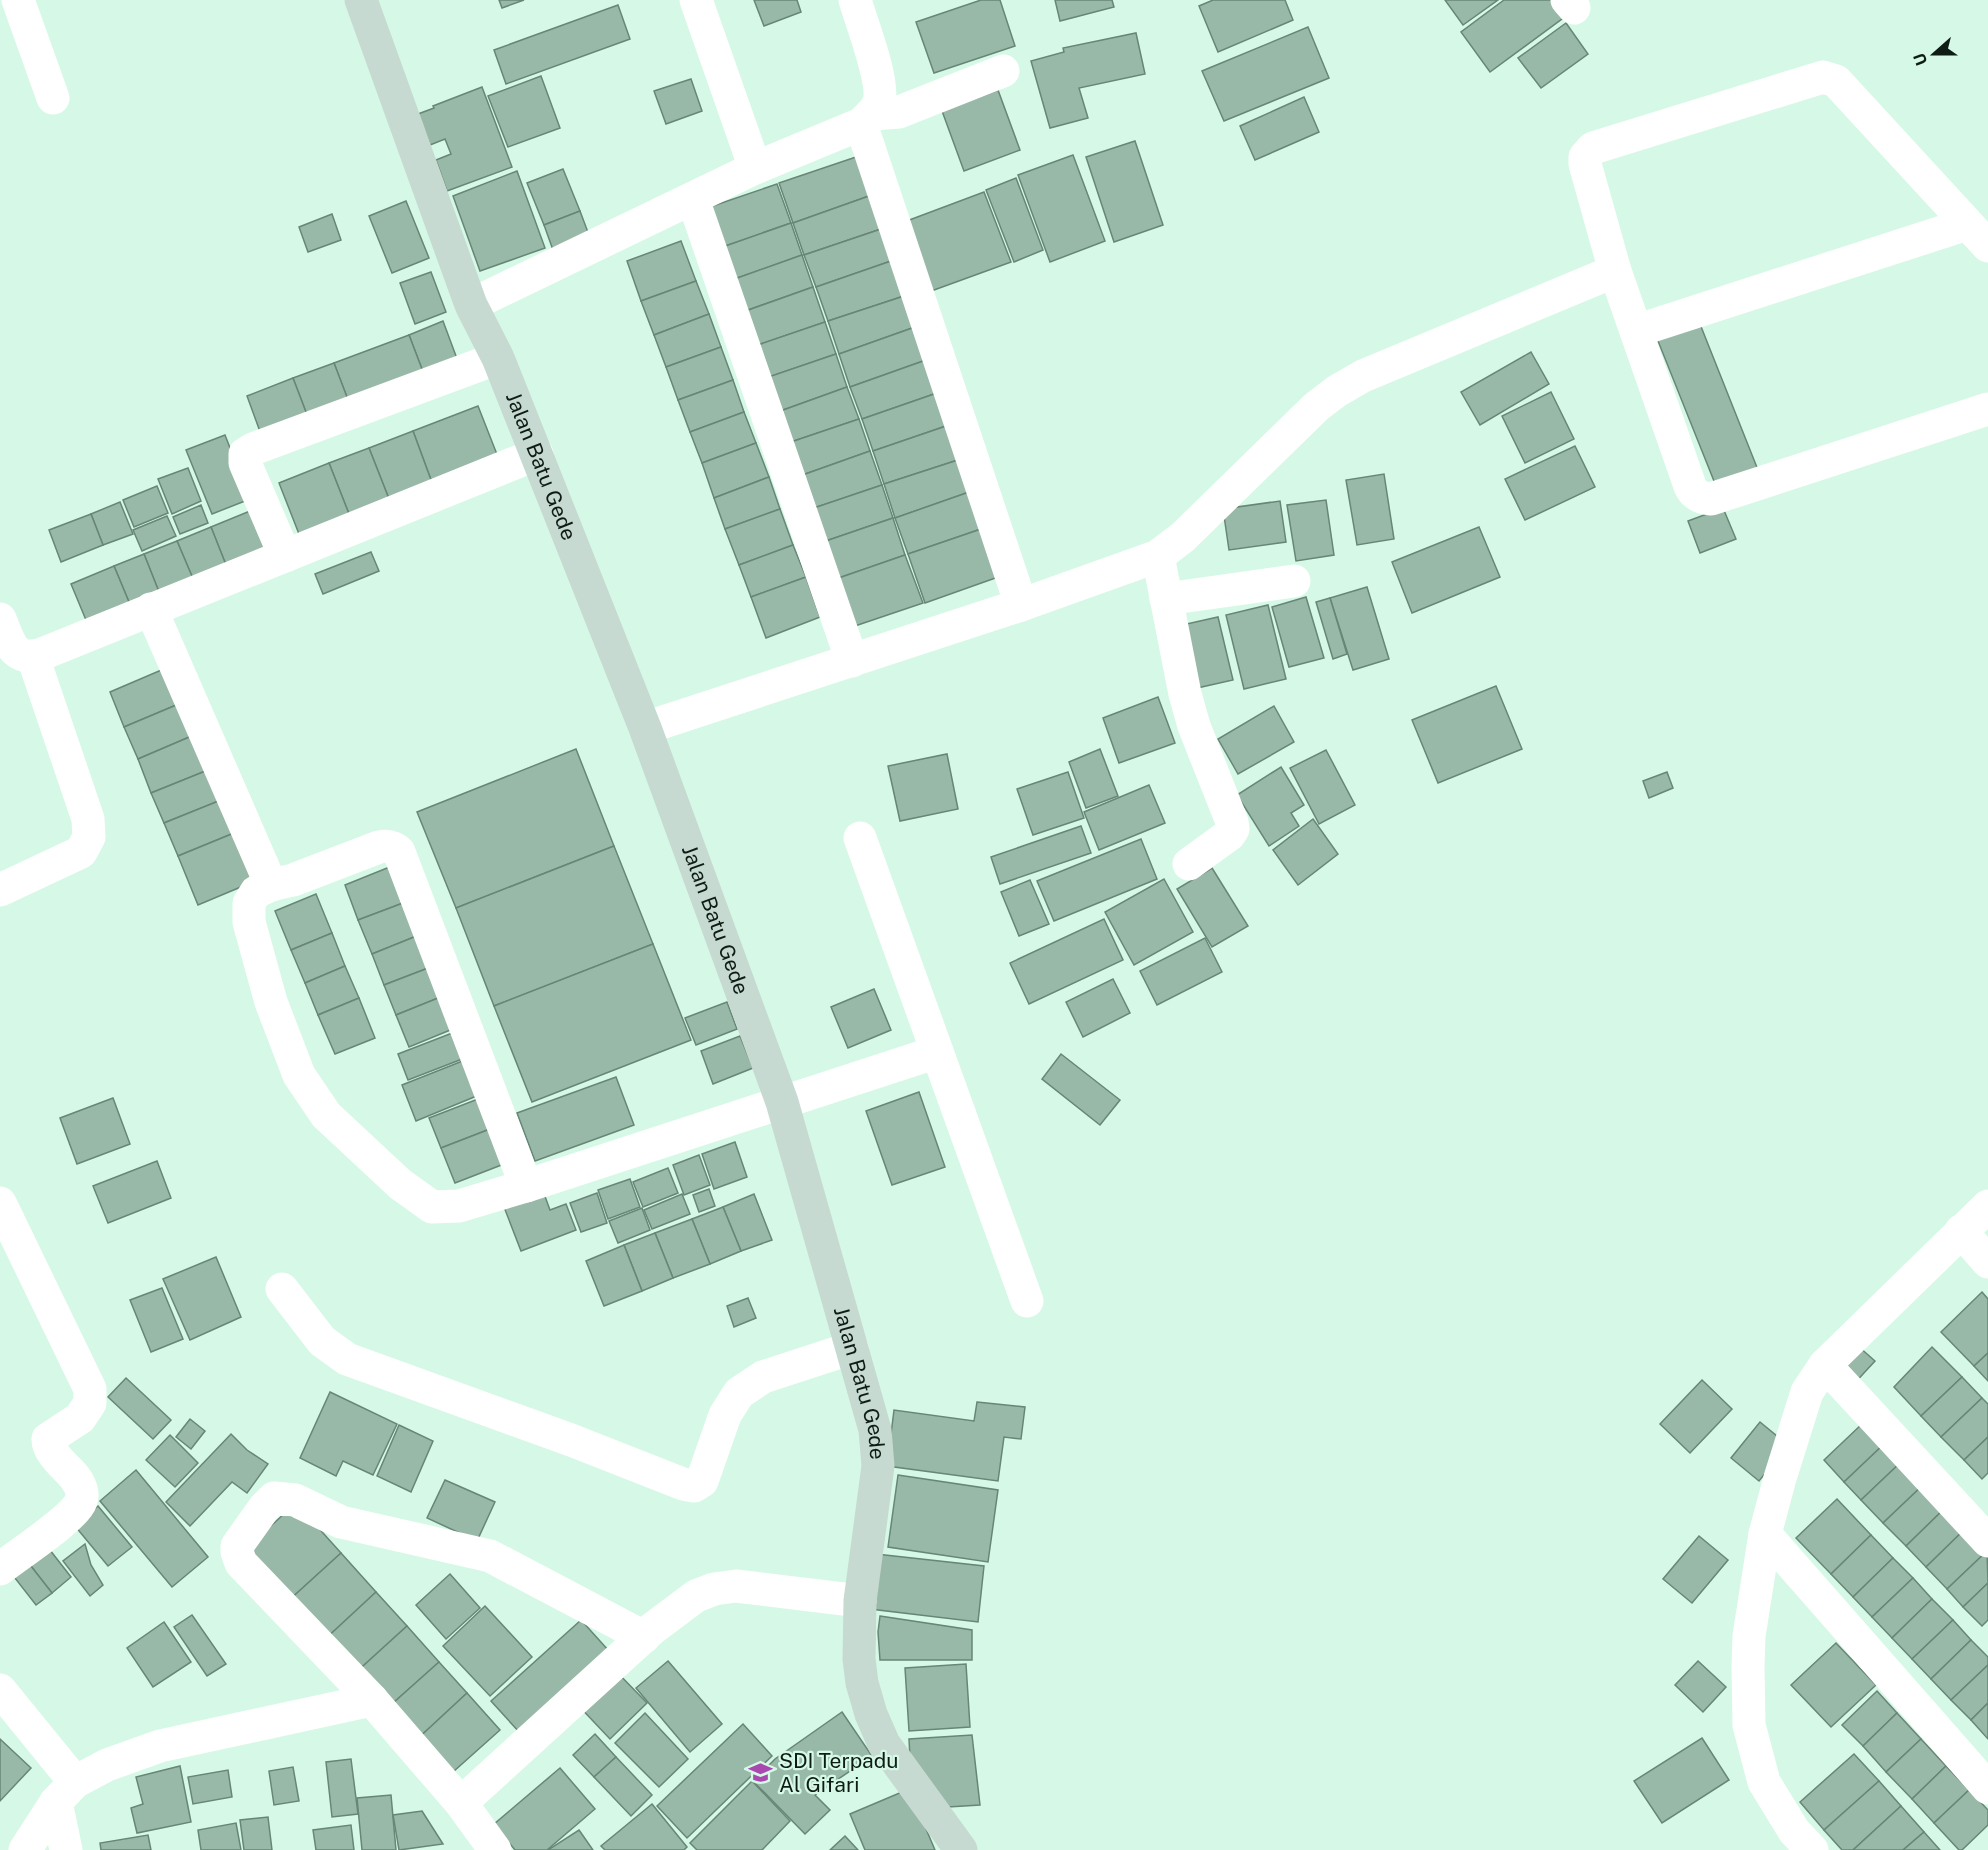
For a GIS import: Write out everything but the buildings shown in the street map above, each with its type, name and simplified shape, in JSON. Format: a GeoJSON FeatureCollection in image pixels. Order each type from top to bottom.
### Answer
{"type":"FeatureCollection","features":[{"type":"Feature","properties":{"kind":"street"},"geometry":{"type":"LineString","coordinates":[[18,0],[53,99]]}},
{"type":"Feature","properties":{"kind":"street","name":"Jalan Batu Gede"},"geometry":{"type":"LineString","coordinates":[[361,0],[471,305],[498,358],[645,728],[782,1102],[876,1430],[878,1457],[860,1601],[859,1659],[862,1683],[871,1714],[884,1744],[961,1850]]}},
{"type":"Feature","properties":{"kind":"street"},"geometry":{"type":"LineString","coordinates":[[696,0],[755,168]]}},
{"type":"Feature","properties":{"kind":"street"},"geometry":{"type":"LineString","coordinates":[[855,0],[879,88],[879,102],[867,119]]}},
{"type":"Feature","properties":{"kind":"street"},"geometry":{"type":"LineString","coordinates":[[471,305],[755,168],[867,119],[899,112],[1004,71]]}},
{"type":"Feature","properties":{"kind":"street"},"geometry":{"type":"LineString","coordinates":[[1636,331],[1978,235],[1836,81],[1823,77],[1593,148],[1585,157],[1615,271],[1690,486],[1693,492],[1711,499],[1988,409]]}},
{"type":"Feature","properties":{"kind":"street"},"geometry":{"type":"LineString","coordinates":[[867,119],[1021,605]]}},
{"type":"Feature","properties":{"kind":"street"},"geometry":{"type":"LineString","coordinates":[[693,199],[852,661]]}},
{"type":"Feature","properties":{"kind":"street"},"geometry":{"type":"LineString","coordinates":[[645,728],[1021,605],[1158,556],[1183,537],[1316,407],[1337,391],[1363,376],[1615,271]]}},
{"type":"Feature","properties":{"kind":"street"},"geometry":{"type":"LineString","coordinates":[[285,556],[245,463],[245,454],[264,444],[498,358]]}},
{"type":"Feature","properties":{"kind":"street"},"geometry":{"type":"LineString","coordinates":[[0,618],[18,654],[33,657],[537,454]]}},
{"type":"Feature","properties":{"kind":"street"},"geometry":{"type":"LineString","coordinates":[[1158,556],[1185,694],[1194,726],[1233,829],[1229,836],[1189,864]]}},
{"type":"Feature","properties":{"kind":"street"},"geometry":{"type":"LineString","coordinates":[[1166,599],[1294,581]]}},
{"type":"Feature","properties":{"kind":"street"},"geometry":{"type":"LineString","coordinates":[[151,609],[271,885]]}},
{"type":"Feature","properties":{"kind":"street"},"geometry":{"type":"LineString","coordinates":[[0,890],[81,852],[89,837],[88,819],[33,657]]}},
{"type":"Feature","properties":{"kind":"street"},"geometry":{"type":"LineString","coordinates":[[860,838],[1026,1301]]}},
{"type":"Feature","properties":{"kind":"street"},"geometry":{"type":"LineString","coordinates":[[526,1186],[399,852],[394,847],[379,847],[256,892],[249,903],[249,922],[271,1002],[299,1075],[326,1115],[400,1184],[432,1207],[459,1206],[526,1186],[937,1052]]}},
{"type":"Feature","properties":{"kind":"street"},"geometry":{"type":"LineString","coordinates":[[0,1203],[76,1356],[90,1389],[90,1403],[80,1418],[48,1438],[47,1443],[76,1479],[82,1493],[81,1502],[70,1516],[0,1569]]}},
{"type":"Feature","properties":{"kind":"street"},"geometry":{"type":"LineString","coordinates":[[1812,1850],[1794,1831],[1764,1782],[1749,1725],[1749,1636],[1765,1534],[1788,1448],[1807,1392],[1825,1365],[1988,1206]]}},
{"type":"Feature","properties":{"kind":"street"},"geometry":{"type":"LineString","coordinates":[[1960,1231],[1988,1262]]}},
{"type":"Feature","properties":{"kind":"street"},"geometry":{"type":"LineString","coordinates":[[282,1289],[322,1341],[347,1359],[571,1440],[683,1484],[694,1486],[702,1481],[725,1415],[739,1393],[763,1377],[852,1348]]}},
{"type":"Feature","properties":{"kind":"street"},"geometry":{"type":"LineString","coordinates":[[1825,1365],[1988,1541]]}},
{"type":"Feature","properties":{"kind":"street"},"geometry":{"type":"LineString","coordinates":[[495,1850],[461,1803],[372,1700],[238,1558],[237,1546],[264,1508],[274,1498],[295,1500],[341,1522],[490,1556],[644,1637]]}},
{"type":"Feature","properties":{"kind":"street"},"geometry":{"type":"LineString","coordinates":[[1765,1534],[1988,1788]]}},
{"type":"Feature","properties":{"kind":"street"},"geometry":{"type":"LineString","coordinates":[[461,1803],[660,1622],[696,1596],[714,1589],[736,1586],[860,1601]]}},
{"type":"Feature","properties":{"kind":"street"},"geometry":{"type":"LineString","coordinates":[[0,1690],[66,1792],[66,1850]]}},
{"type":"Feature","properties":{"kind":"street"},"geometry":{"type":"LineString","coordinates":[[25,1850],[66,1792],[107,1765],[160,1746],[372,1700]]}},
{"type":"Feature","properties":{"kind":"place","name":"SDI Terpadu Al Gifari"},"geometry":{"type":"Point","coordinates":[761,1773]}}]}
